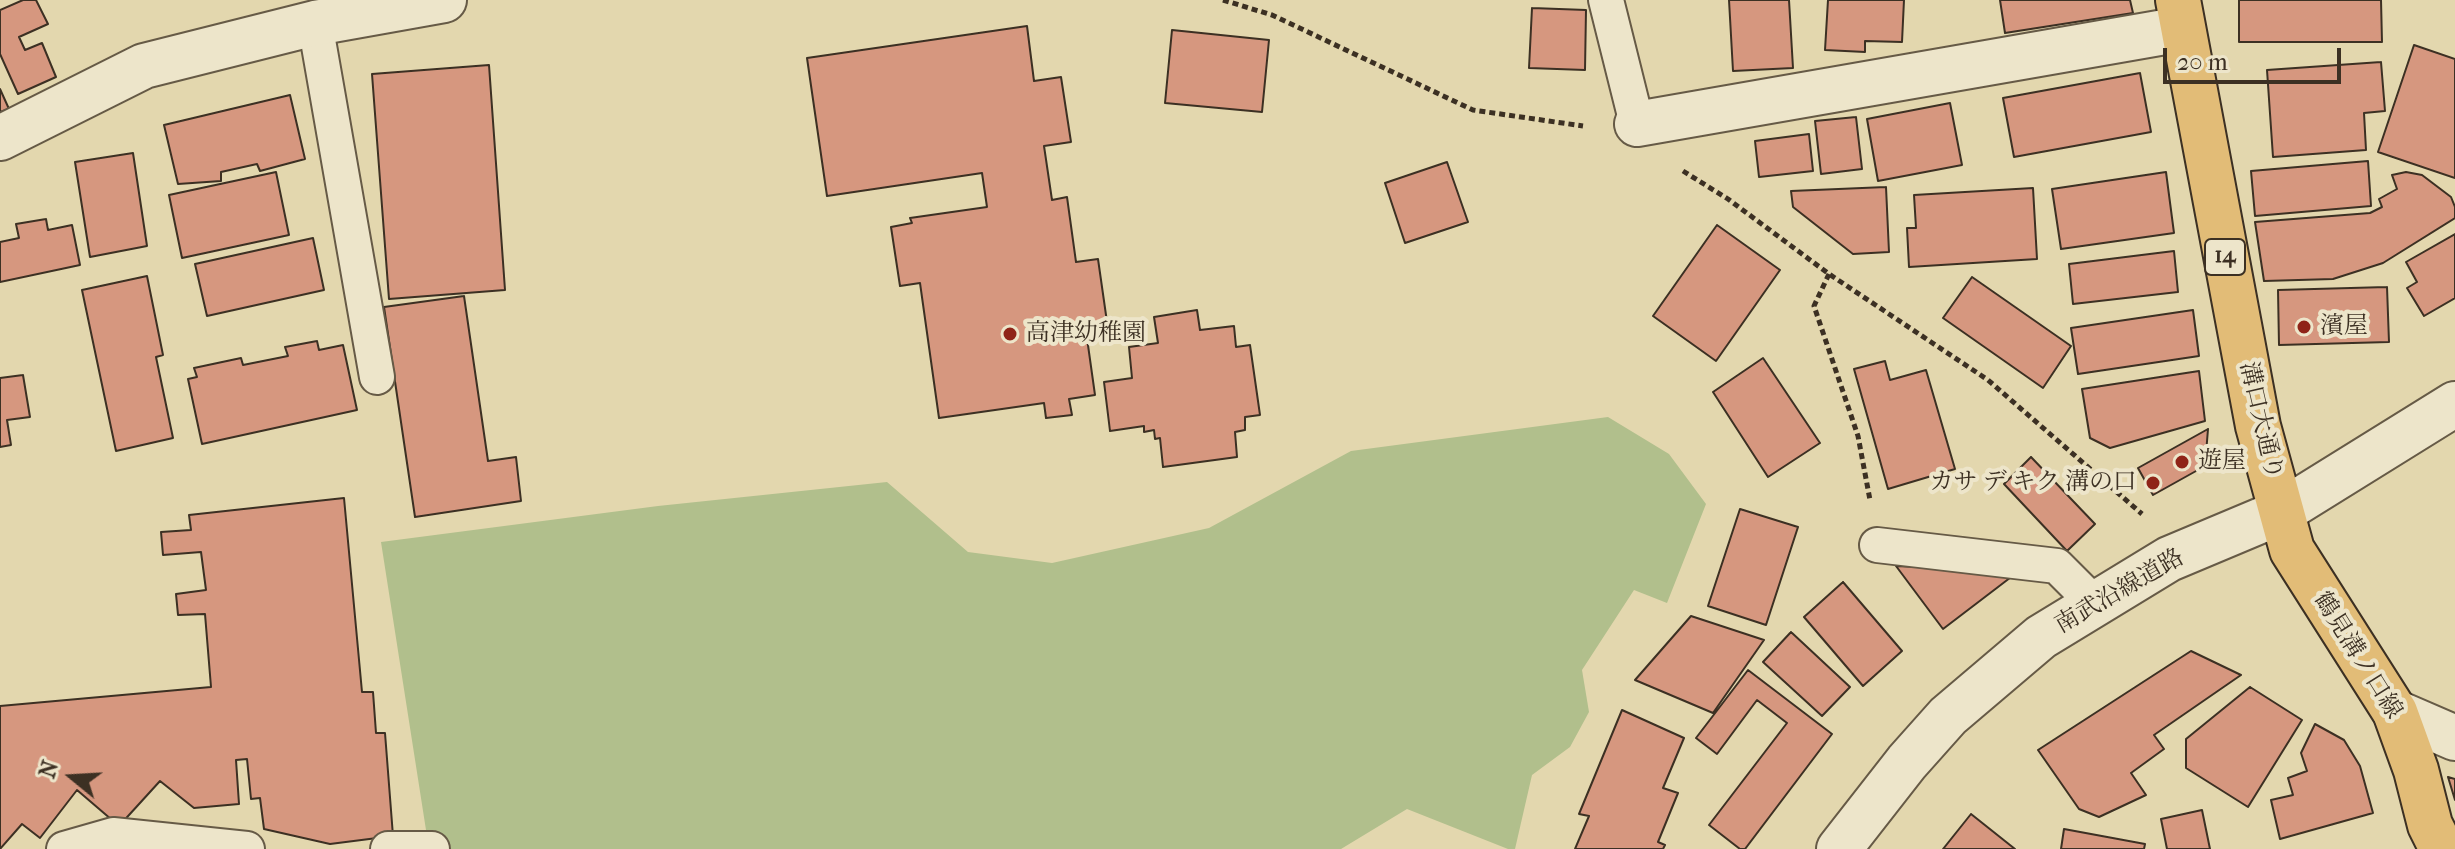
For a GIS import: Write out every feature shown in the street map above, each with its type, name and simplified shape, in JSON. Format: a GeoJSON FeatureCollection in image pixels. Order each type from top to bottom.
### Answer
{"type":"FeatureCollection","features":[{"type":"Feature","properties":{"kind":"main road","name":"溝口大通り"},"geometry":{"type":"LineString","coordinates":[[2180,14],[2258,426],[2281,512]]}},
{"type":"Feature","properties":{"kind":"main road","name":"鶴見溝ノ口線"},"geometry":{"type":"LineString","coordinates":[[2281,512],[2292,550],[2395,712],[2416,770],[2430,825],[2442,849]]}},
{"type":"Feature","properties":{"kind":"street"},"geometry":{"type":"LineString","coordinates":[[0,138],[144,66],[315,23],[444,0]]}},
{"type":"Feature","properties":{"kind":"street"},"geometry":{"type":"LineString","coordinates":[[1637,124],[2180,14]]}},
{"type":"Feature","properties":{"kind":"street","name":"南武沿線道路"},"geometry":{"type":"LineString","coordinates":[[1839,849],[1907,762],[1948,716],[2041,637],[2169,559],[2281,512],[2455,404]]}},
{"type":"Feature","properties":{"kind":"street"},"geometry":{"type":"LineString","coordinates":[[2395,712],[2455,738]]}},
{"type":"Feature","properties":{"kind":"lane"},"geometry":{"type":"LineString","coordinates":[[1606,0],[1637,124]]}},
{"type":"Feature","properties":{"kind":"lane"},"geometry":{"type":"LineString","coordinates":[[315,23],[377,377]]}},
{"type":"Feature","properties":{"kind":"lane"},"geometry":{"type":"LineString","coordinates":[[1877,545],[2057,566],[2094,603]]}},
{"type":"Feature","properties":{"kind":"lane"},"geometry":{"type":"LineString","coordinates":[[64,849],[113,835],[247,849]]}},
{"type":"Feature","properties":{"kind":"lane"},"geometry":{"type":"LineString","coordinates":[[388,849],[432,849]]}},
{"type":"Feature","properties":{"kind":"path"},"geometry":{"type":"LineString","coordinates":[[1223,0],[1272,15],[1473,110],[1596,128],[1637,124],[1655,153],[1728,199],[1829,274],[1988,380],[2142,515]]}},
{"type":"Feature","properties":{"kind":"path"},"geometry":{"type":"LineString","coordinates":[[1829,274],[1814,306],[1858,436],[1877,545]]}},
{"type":"Feature","properties":{"kind":"green space"},"geometry":{"type":"Polygon","coordinates":[[[1608,417],[1669,454],[1706,504],[1667,603],[1634,590],[1582,670],[1589,712],[1570,747],[1532,775],[1515,849],[1508,849],[1407,809],[1341,849],[423,849],[426,830],[381,542],[658,506],[887,482],[968,552],[1052,563],[1209,528],[1351,451],[1608,417]]]}},
{"type":"Feature","properties":{"kind":"building"},"geometry":{"type":"Polygon","coordinates":[[[23,0],[36,0],[48,24],[19,37],[25,50],[42,43],[56,77],[18,94],[0,54],[0,10],[23,0]]]}},
{"type":"Feature","properties":{"kind":"building"},"geometry":{"type":"Polygon","coordinates":[[[1729,0],[1789,0],[1793,68],[1733,71],[1729,0]]]}},
{"type":"Feature","properties":{"kind":"building"},"geometry":{"type":"Polygon","coordinates":[[[1828,0],[1904,0],[1902,42],[1865,41],[1865,52],[1825,50],[1828,0]]]}},
{"type":"Feature","properties":{"kind":"building"},"geometry":{"type":"Polygon","coordinates":[[[2000,0],[2130,0],[2133,13],[2005,33],[2000,0]]]}},
{"type":"Feature","properties":{"kind":"building"},"geometry":{"type":"Polygon","coordinates":[[[2239,0],[2381,0],[2382,42],[2239,42],[2239,0]]]}},
{"type":"Feature","properties":{"kind":"building"},"geometry":{"type":"Polygon","coordinates":[[[1532,8],[1586,10],[1585,70],[1529,68],[1532,8]]]}},
{"type":"Feature","properties":{"kind":"building"},"geometry":{"type":"Polygon","coordinates":[[[1027,26],[1034,81],[1061,77],[1071,142],[1044,146],[1052,200],[1067,197],[1076,262],[1098,259],[1108,329],[1086,331],[1095,395],[1069,399],[1072,415],[1046,418],[1044,403],[939,418],[920,283],[900,286],[891,227],[912,223],[910,218],[987,207],[982,173],[827,196],[807,58],[1027,26]]]}},
{"type":"Feature","properties":{"kind":"building"},"geometry":{"type":"Polygon","coordinates":[[[1172,30],[1269,40],[1262,112],[1165,103],[1172,30]]]}},
{"type":"Feature","properties":{"kind":"building"},"geometry":{"type":"Polygon","coordinates":[[[2414,45],[2455,59],[2455,178],[2378,152],[2414,45]]]}},
{"type":"Feature","properties":{"kind":"building"},"geometry":{"type":"Polygon","coordinates":[[[2381,62],[2385,111],[2364,113],[2366,150],[2273,157],[2267,70],[2381,62]]]}},
{"type":"Feature","properties":{"kind":"building"},"geometry":{"type":"Polygon","coordinates":[[[489,65],[505,290],[389,299],[372,74],[489,65]]]}},
{"type":"Feature","properties":{"kind":"building"},"geometry":{"type":"Polygon","coordinates":[[[2140,73],[2151,132],[2014,157],[2003,98],[2140,73]]]}},
{"type":"Feature","properties":{"kind":"building"},"geometry":{"type":"Polygon","coordinates":[[[0,89],[9,109],[0,112],[0,89]]]}},
{"type":"Feature","properties":{"kind":"building"},"geometry":{"type":"Polygon","coordinates":[[[290,95],[305,159],[260,171],[257,164],[221,172],[221,181],[178,184],[164,125],[290,95]]]}},
{"type":"Feature","properties":{"kind":"building"},"geometry":{"type":"Polygon","coordinates":[[[1950,103],[1962,165],[1878,181],[1867,119],[1950,103]]]}},
{"type":"Feature","properties":{"kind":"building"},"geometry":{"type":"Polygon","coordinates":[[[1856,117],[1862,169],[1821,174],[1815,121],[1856,117]]]}},
{"type":"Feature","properties":{"kind":"building"},"geometry":{"type":"Polygon","coordinates":[[[1809,134],[1813,171],[1759,177],[1755,141],[1809,134]]]}},
{"type":"Feature","properties":{"kind":"building"},"geometry":{"type":"Polygon","coordinates":[[[133,153],[147,246],[90,257],[75,162],[133,153]]]}},
{"type":"Feature","properties":{"kind":"building"},"geometry":{"type":"Polygon","coordinates":[[[2368,161],[2371,206],[2255,216],[2251,171],[2368,161]]]}},
{"type":"Feature","properties":{"kind":"building"},"geometry":{"type":"Polygon","coordinates":[[[1447,162],[1468,222],[1405,243],[1385,183],[1447,162]]]}},
{"type":"Feature","properties":{"kind":"building"},"geometry":{"type":"Polygon","coordinates":[[[276,172],[289,235],[182,258],[169,195],[276,172]]]}},
{"type":"Feature","properties":{"kind":"building"},"geometry":{"type":"Polygon","coordinates":[[[2166,172],[2174,233],[2061,249],[2052,189],[2166,172]]]}},
{"type":"Feature","properties":{"kind":"building"},"geometry":{"type":"Polygon","coordinates":[[[2406,172],[2422,175],[2451,197],[2455,218],[2383,263],[2333,279],[2264,281],[2255,222],[2370,213],[2382,207],[2379,199],[2397,189],[2392,175],[2406,172]]]}},
{"type":"Feature","properties":{"kind":"building"},"geometry":{"type":"Polygon","coordinates":[[[1886,187],[1889,252],[1853,254],[1793,207],[1791,191],[1886,187]]]}},
{"type":"Feature","properties":{"kind":"building"},"geometry":{"type":"Polygon","coordinates":[[[2033,188],[2037,259],[1909,267],[1907,228],[1916,228],[1914,195],[2033,188]]]}},
{"type":"Feature","properties":{"kind":"building"},"geometry":{"type":"Polygon","coordinates":[[[46,219],[48,230],[72,225],[80,265],[0,282],[0,242],[19,238],[16,224],[46,219]]]}},
{"type":"Feature","properties":{"kind":"building"},"geometry":{"type":"Polygon","coordinates":[[[1717,225],[1780,270],[1716,361],[1653,316],[1717,225]]]}},
{"type":"Feature","properties":{"kind":"building"},"geometry":{"type":"Polygon","coordinates":[[[2455,234],[2455,298],[2424,316],[2407,288],[2417,282],[2406,262],[2455,234]]]}},
{"type":"Feature","properties":{"kind":"building"},"geometry":{"type":"Polygon","coordinates":[[[313,238],[324,290],[207,316],[195,264],[313,238]]]}},
{"type":"Feature","properties":{"kind":"building"},"geometry":{"type":"Polygon","coordinates":[[[2174,251],[2178,292],[2073,304],[2069,264],[2174,251]]]}},
{"type":"Feature","properties":{"kind":"building"},"geometry":{"type":"Polygon","coordinates":[[[147,276],[163,355],[156,357],[173,438],[116,451],[82,290],[147,276]]]}},
{"type":"Feature","properties":{"kind":"building"},"geometry":{"type":"Polygon","coordinates":[[[1972,277],[2071,346],[2043,388],[1943,318],[1972,277]]]}},
{"type":"Feature","properties":{"kind":"building"},"geometry":{"type":"Polygon","coordinates":[[[2387,287],[2389,342],[2279,345],[2278,290],[2387,287]]]}},
{"type":"Feature","properties":{"kind":"building"},"geometry":{"type":"Polygon","coordinates":[[[464,296],[488,461],[516,457],[521,501],[415,517],[384,307],[464,296]]]}},
{"type":"Feature","properties":{"kind":"building"},"geometry":{"type":"Polygon","coordinates":[[[1197,310],[1200,330],[1234,326],[1236,347],[1250,345],[1260,415],[1245,417],[1245,430],[1235,432],[1237,457],[1163,467],[1160,438],[1155,439],[1154,430],[1144,432],[1144,426],[1110,431],[1104,382],[1132,378],[1129,347],[1158,343],[1154,317],[1197,310]]]}},
{"type":"Feature","properties":{"kind":"building"},"geometry":{"type":"Polygon","coordinates":[[[2193,310],[2199,356],[2078,374],[2071,328],[2193,310]]]}},
{"type":"Feature","properties":{"kind":"building"},"geometry":{"type":"Polygon","coordinates":[[[317,341],[319,350],[343,345],[357,410],[202,444],[188,379],[197,377],[194,368],[241,358],[243,365],[288,356],[285,347],[317,341]]]}},
{"type":"Feature","properties":{"kind":"building"},"geometry":{"type":"Polygon","coordinates":[[[1763,358],[1820,443],[1768,477],[1713,392],[1763,358]]]}},
{"type":"Feature","properties":{"kind":"building"},"geometry":{"type":"Polygon","coordinates":[[[1885,361],[1890,380],[1926,370],[1955,469],[1888,489],[1854,369],[1885,361]]]}},
{"type":"Feature","properties":{"kind":"building"},"geometry":{"type":"Polygon","coordinates":[[[2199,371],[2205,421],[2110,448],[2090,438],[2082,389],[2199,371]]]}},
{"type":"Feature","properties":{"kind":"building"},"geometry":{"type":"Polygon","coordinates":[[[23,375],[30,417],[7,420],[11,445],[0,447],[0,378],[23,375]]]}},
{"type":"Feature","properties":{"kind":"building"},"geometry":{"type":"Polygon","coordinates":[[[2208,429],[2205,466],[2153,495],[2138,468],[2208,429]]]}},
{"type":"Feature","properties":{"kind":"building"},"geometry":{"type":"Polygon","coordinates":[[[2031,457],[2095,524],[2067,551],[2004,484],[2031,457]]]}},
{"type":"Feature","properties":{"kind":"building"},"geometry":{"type":"Polygon","coordinates":[[[344,498],[362,692],[373,692],[376,733],[385,733],[393,836],[330,844],[264,829],[260,798],[251,799],[247,759],[236,760],[239,804],[194,808],[160,781],[119,826],[77,790],[40,838],[22,824],[0,849],[0,706],[211,687],[205,614],[178,615],[176,594],[206,590],[201,552],[163,555],[161,532],[191,530],[189,515],[344,498]]]}},
{"type":"Feature","properties":{"kind":"building"},"geometry":{"type":"Polygon","coordinates":[[[1740,509],[1798,527],[1766,625],[1708,606],[1740,509]]]}},
{"type":"Feature","properties":{"kind":"building"},"geometry":{"type":"Polygon","coordinates":[[[1896,566],[2019,571],[1943,629],[1896,566]]]}},
{"type":"Feature","properties":{"kind":"building"},"geometry":{"type":"Polygon","coordinates":[[[1843,582],[1902,651],[1863,686],[1804,617],[1843,582]]]}},
{"type":"Feature","properties":{"kind":"building"},"geometry":{"type":"Polygon","coordinates":[[[1691,616],[1764,640],[1713,713],[1635,680],[1691,616]]]}},
{"type":"Feature","properties":{"kind":"building"},"geometry":{"type":"Polygon","coordinates":[[[1791,632],[1850,687],[1822,716],[1763,662],[1791,632]]]}},
{"type":"Feature","properties":{"kind":"building"},"geometry":{"type":"Polygon","coordinates":[[[2191,651],[2241,675],[2154,735],[2164,749],[2131,773],[2146,795],[2099,817],[2079,809],[2038,750],[2191,651]]]}},
{"type":"Feature","properties":{"kind":"building"},"geometry":{"type":"Polygon","coordinates":[[[1748,670],[1832,734],[1745,849],[1740,849],[1709,825],[1787,723],[1757,700],[1717,754],[1696,738],[1748,670]]]}},
{"type":"Feature","properties":{"kind":"building"},"geometry":{"type":"Polygon","coordinates":[[[2250,687],[2302,720],[2248,807],[2186,768],[2186,739],[2250,687]]]}},
{"type":"Feature","properties":{"kind":"building"},"geometry":{"type":"Polygon","coordinates":[[[1622,710],[1684,738],[1663,788],[1678,793],[1658,842],[1665,845],[1663,849],[1575,849],[1589,816],[1579,814],[1622,710]]]}},
{"type":"Feature","properties":{"kind":"building"},"geometry":{"type":"Polygon","coordinates":[[[2315,724],[2344,740],[2360,766],[2373,813],[2280,839],[2271,800],[2293,795],[2288,778],[2307,771],[2301,753],[2315,724]]]}},
{"type":"Feature","properties":{"kind":"building"},"geometry":{"type":"Polygon","coordinates":[[[2448,777],[2455,779],[2455,800],[2448,777]]]}},
{"type":"Feature","properties":{"kind":"building"},"geometry":{"type":"Polygon","coordinates":[[[2202,810],[2210,849],[2167,849],[2161,819],[2202,810]]]}},
{"type":"Feature","properties":{"kind":"building"},"geometry":{"type":"Polygon","coordinates":[[[1971,814],[2015,849],[1943,849],[1971,814]]]}},
{"type":"Feature","properties":{"kind":"building"},"geometry":{"type":"Polygon","coordinates":[[[2064,829],[2145,844],[2144,849],[2061,849],[2064,829]]]}},
{"type":"Feature","properties":{"kind":"place","name":"濱屋"},"geometry":{"type":"Point","coordinates":[2304,327]}},
{"type":"Feature","properties":{"kind":"place","name":"高津幼稚園"},"geometry":{"type":"Point","coordinates":[1010,334]}},
{"type":"Feature","properties":{"kind":"place","name":"遊屋"},"geometry":{"type":"Point","coordinates":[2182,462]}},
{"type":"Feature","properties":{"kind":"place","name":"カサ デ キク 溝の口"},"geometry":{"type":"Point","coordinates":[2153,483]}}]}
